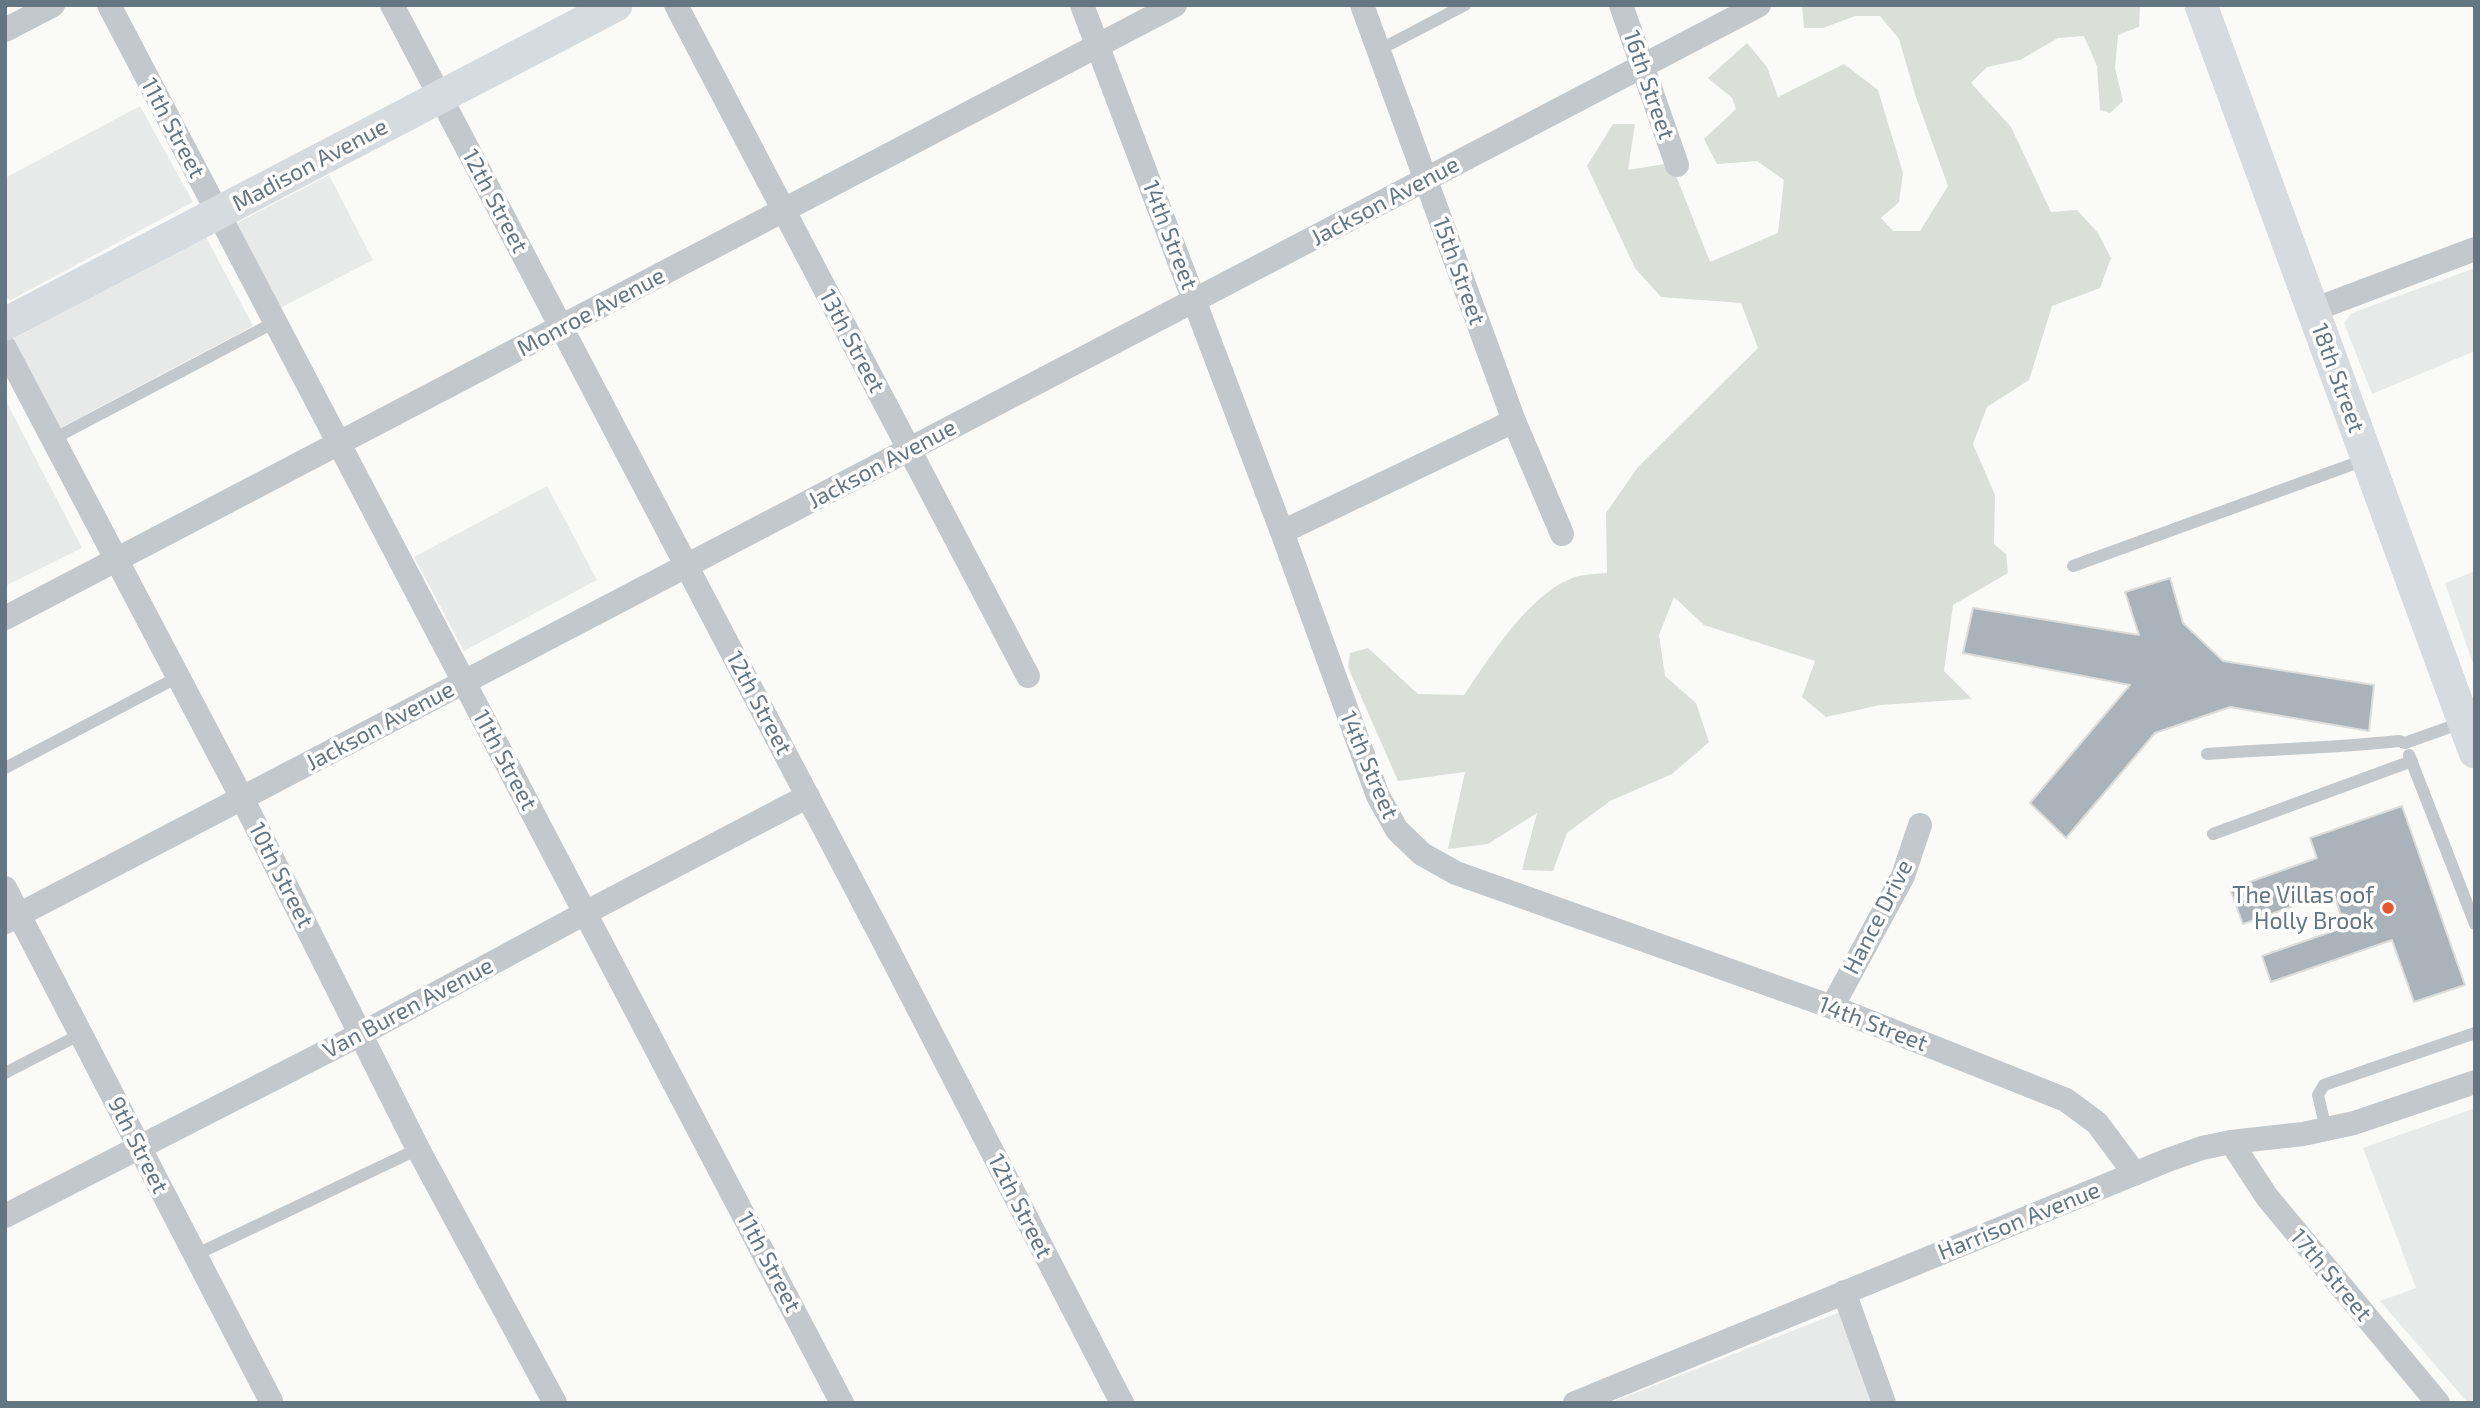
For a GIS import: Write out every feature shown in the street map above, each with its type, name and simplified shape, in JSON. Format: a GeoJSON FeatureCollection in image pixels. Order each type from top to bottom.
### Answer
{"type":"FeatureCollection","features":[{"type":"Feature","properties":{"kind":"main road","name":"Madison Avenue"},"geometry":{"type":"LineString","coordinates":[[5,324],[615,5]]}},
{"type":"Feature","properties":{"kind":"main road","name":"18th Street"},"geometry":{"type":"LineString","coordinates":[[2201,5],[2469,737]]}},
{"type":"Feature","properties":{"kind":"street"},"geometry":{"type":"LineString","coordinates":[[5,30],[53,5]]}},
{"type":"Feature","properties":{"kind":"street","name":"11th Street"},"geometry":{"type":"LineString","coordinates":[[109,5],[842,1403]]}},
{"type":"Feature","properties":{"kind":"street","name":"12th Street"},"geometry":{"type":"LineString","coordinates":[[392,5],[808,796],[1122,1403]]}},
{"type":"Feature","properties":{"kind":"street","name":"13th Street"},"geometry":{"type":"LineString","coordinates":[[676,5],[1028,676]]}},
{"type":"Feature","properties":{"kind":"street","name":"14th Street"},"geometry":{"type":"LineString","coordinates":[[1082,5],[1282,532],[1378,796],[1397,830],[1422,855],[1456,873],[1832,1007],[2066,1100],[2097,1123],[2135,1174]]}},
{"type":"Feature","properties":{"kind":"street","name":"Monroe Avenue"},"geometry":{"type":"LineString","coordinates":[[5,618],[1175,5]]}},
{"type":"Feature","properties":{"kind":"street","name":"15th Street"},"geometry":{"type":"LineString","coordinates":[[1362,5],[1514,421],[1562,534]]}},
{"type":"Feature","properties":{"kind":"street","name":"16th Street"},"geometry":{"type":"LineString","coordinates":[[1621,5],[1677,165]]}},
{"type":"Feature","properties":{"kind":"street","name":"Jackson Avenue"},"geometry":{"type":"LineString","coordinates":[[12,919],[1759,5]]}},
{"type":"Feature","properties":{"kind":"street"},"geometry":{"type":"LineString","coordinates":[[2313,310],[2475,250]]}},
{"type":"Feature","properties":{"kind":"street","name":"10th Street"},"geometry":{"type":"LineString","coordinates":[[5,348],[242,799],[418,1149],[555,1403]]}},
{"type":"Feature","properties":{"kind":"street"},"geometry":{"type":"LineString","coordinates":[[1282,532],[1514,421]]}},
{"type":"Feature","properties":{"kind":"street","name":"Van Buren Avenue"},"geometry":{"type":"LineString","coordinates":[[5,1216],[361,1034],[808,796]]}},
{"type":"Feature","properties":{"kind":"street","name":"Hance Drive"},"geometry":{"type":"LineString","coordinates":[[1832,1007],[1903,876],[1920,825]]}},
{"type":"Feature","properties":{"kind":"street","name":"9th Street"},"geometry":{"type":"LineString","coordinates":[[5,888],[12,919],[81,1034],[271,1401]]}},
{"type":"Feature","properties":{"kind":"street","name":"Harrison Avenue"},"geometry":{"type":"LineString","coordinates":[[1575,1403],[2202,1148],[2326,1129],[2392,1111],[2475,1082]]}},
{"type":"Feature","properties":{"kind":"street","name":"17th Street"},"geometry":{"type":"LineString","coordinates":[[2231,1142],[2267,1197],[2438,1403]]}},
{"type":"Feature","properties":{"kind":"street"},"geometry":{"type":"LineString","coordinates":[[1844,1292],[1884,1403]]}},
{"type":"Feature","properties":{"kind":"lane"},"geometry":{"type":"LineString","coordinates":[[1378,50],[1465,5]]}},
{"type":"Feature","properties":{"kind":"lane"},"geometry":{"type":"LineString","coordinates":[[53,439],[275,322]]}},
{"type":"Feature","properties":{"kind":"lane"},"geometry":{"type":"LineString","coordinates":[[2073,566],[2368,459]]}},
{"type":"Feature","properties":{"kind":"lane"},"geometry":{"type":"LineString","coordinates":[[5,768],[178,677]]}},
{"type":"Feature","properties":{"kind":"lane"},"geometry":{"type":"LineString","coordinates":[[2207,754],[2333,748],[2469,737]]}},
{"type":"Feature","properties":{"kind":"lane"},"geometry":{"type":"LineString","coordinates":[[2405,743],[2475,924]]}},
{"type":"Feature","properties":{"kind":"lane"},"geometry":{"type":"LineString","coordinates":[[2213,834],[2412,761]]}},
{"type":"Feature","properties":{"kind":"lane"},"geometry":{"type":"LineString","coordinates":[[5,1073],[81,1034]]}},
{"type":"Feature","properties":{"kind":"lane"},"geometry":{"type":"LineString","coordinates":[[2326,1129],[2318,1095],[2324,1085],[2474,1037]]}},
{"type":"Feature","properties":{"kind":"lane"},"geometry":{"type":"LineString","coordinates":[[195,1255],[418,1149]]}},
{"type":"Feature","properties":{"kind":"shaded area"},"geometry":{"type":"Polygon","coordinates":[[[1802,5],[2140,5],[2139,27],[2118,35],[2115,68],[2123,101],[2110,113],[2100,110],[2097,66],[2084,36],[2058,38],[2020,60],[1987,67],[1971,83],[2011,127],[2051,212],[2077,210],[2098,233],[2111,258],[2100,288],[2052,306],[2029,380],[1987,407],[1973,444],[1995,495],[1994,544],[2006,554],[2008,573],[1953,605],[1944,671],[1972,699],[1880,705],[1826,717],[1802,697],[1815,661],[1704,625],[1674,597],[1659,635],[1665,676],[1696,703],[1709,742],[1672,774],[1610,801],[1567,833],[1553,871],[1522,870],[1537,813],[1488,844],[1448,849],[1465,772],[1398,781],[1348,667],[1350,653],[1368,648],[1418,694],[1464,695],[1485,663],[1539,599],[1574,577],[1607,573],[1606,513],[1638,467],[1758,348],[1741,303],[1661,297],[1635,268],[1587,166],[1613,124],[1635,124],[1628,170],[1671,163],[1710,262],[1778,233],[1784,180],[1757,161],[1717,164],[1704,139],[1736,109],[1732,98],[1708,78],[1747,43],[1767,67],[1778,97],[1844,64],[1878,90],[1903,173],[1899,202],[1881,218],[1893,231],[1920,231],[1948,186],[1916,97],[1899,39],[1880,16],[1855,16],[1823,28],[1804,28],[1802,5]]]}},
{"type":"Feature","properties":{"kind":"shaded area"},"geometry":{"type":"Polygon","coordinates":[[[140,106],[193,202],[11,300],[5,298],[5,178],[140,106]]]}},
{"type":"Feature","properties":{"kind":"shaded area"},"geometry":{"type":"Polygon","coordinates":[[[329,175],[373,260],[280,308],[237,223],[329,175]]]}},
{"type":"Feature","properties":{"kind":"shaded area"},"geometry":{"type":"Polygon","coordinates":[[[206,237],[253,326],[60,428],[13,339],[206,237]]]}},
{"type":"Feature","properties":{"kind":"shaded area"},"geometry":{"type":"Polygon","coordinates":[[[2475,268],[2475,351],[2372,394],[2344,323],[2352,313],[2475,268]]]}},
{"type":"Feature","properties":{"kind":"shaded area"},"geometry":{"type":"Polygon","coordinates":[[[5,399],[82,548],[5,586],[5,399]]]}},
{"type":"Feature","properties":{"kind":"shaded area"},"geometry":{"type":"Polygon","coordinates":[[[547,486],[597,580],[464,651],[414,557],[547,486]]]}},
{"type":"Feature","properties":{"kind":"shaded area"},"geometry":{"type":"Polygon","coordinates":[[[2475,571],[2475,670],[2445,583],[2475,571]]]}},
{"type":"Feature","properties":{"kind":"shaded area"},"geometry":{"type":"Polygon","coordinates":[[[2475,1108],[2475,1403],[2468,1403],[2380,1301],[2416,1288],[2363,1148],[2475,1108]]]}},
{"type":"Feature","properties":{"kind":"shaded area"},"geometry":{"type":"Polygon","coordinates":[[[1850,1308],[1884,1403],[1610,1403],[1850,1308]]]}},
{"type":"Feature","properties":{"kind":"building"},"geometry":{"type":"Polygon","coordinates":[[[2170,578],[2183,623],[2223,661],[2374,685],[2369,731],[2230,707],[2155,733],[2066,838],[2030,803],[2130,685],[1963,653],[1973,608],[2139,635],[2125,592],[2170,578]]]}},
{"type":"Feature","properties":{"kind":"building","name":"The Villas oof Holly Brook"},"geometry":{"type":"Polygon","coordinates":[[[2402,806],[2465,985],[2414,1002],[2392,940],[2271,982],[2262,956],[2345,927],[2333,892],[2243,924],[2230,889],[2317,858],[2310,838],[2402,806]]]}},
{"type":"Feature","properties":{"kind":"place","name":"The Villas oof Holly Brook"},"geometry":{"type":"Point","coordinates":[2388,908]}}]}
